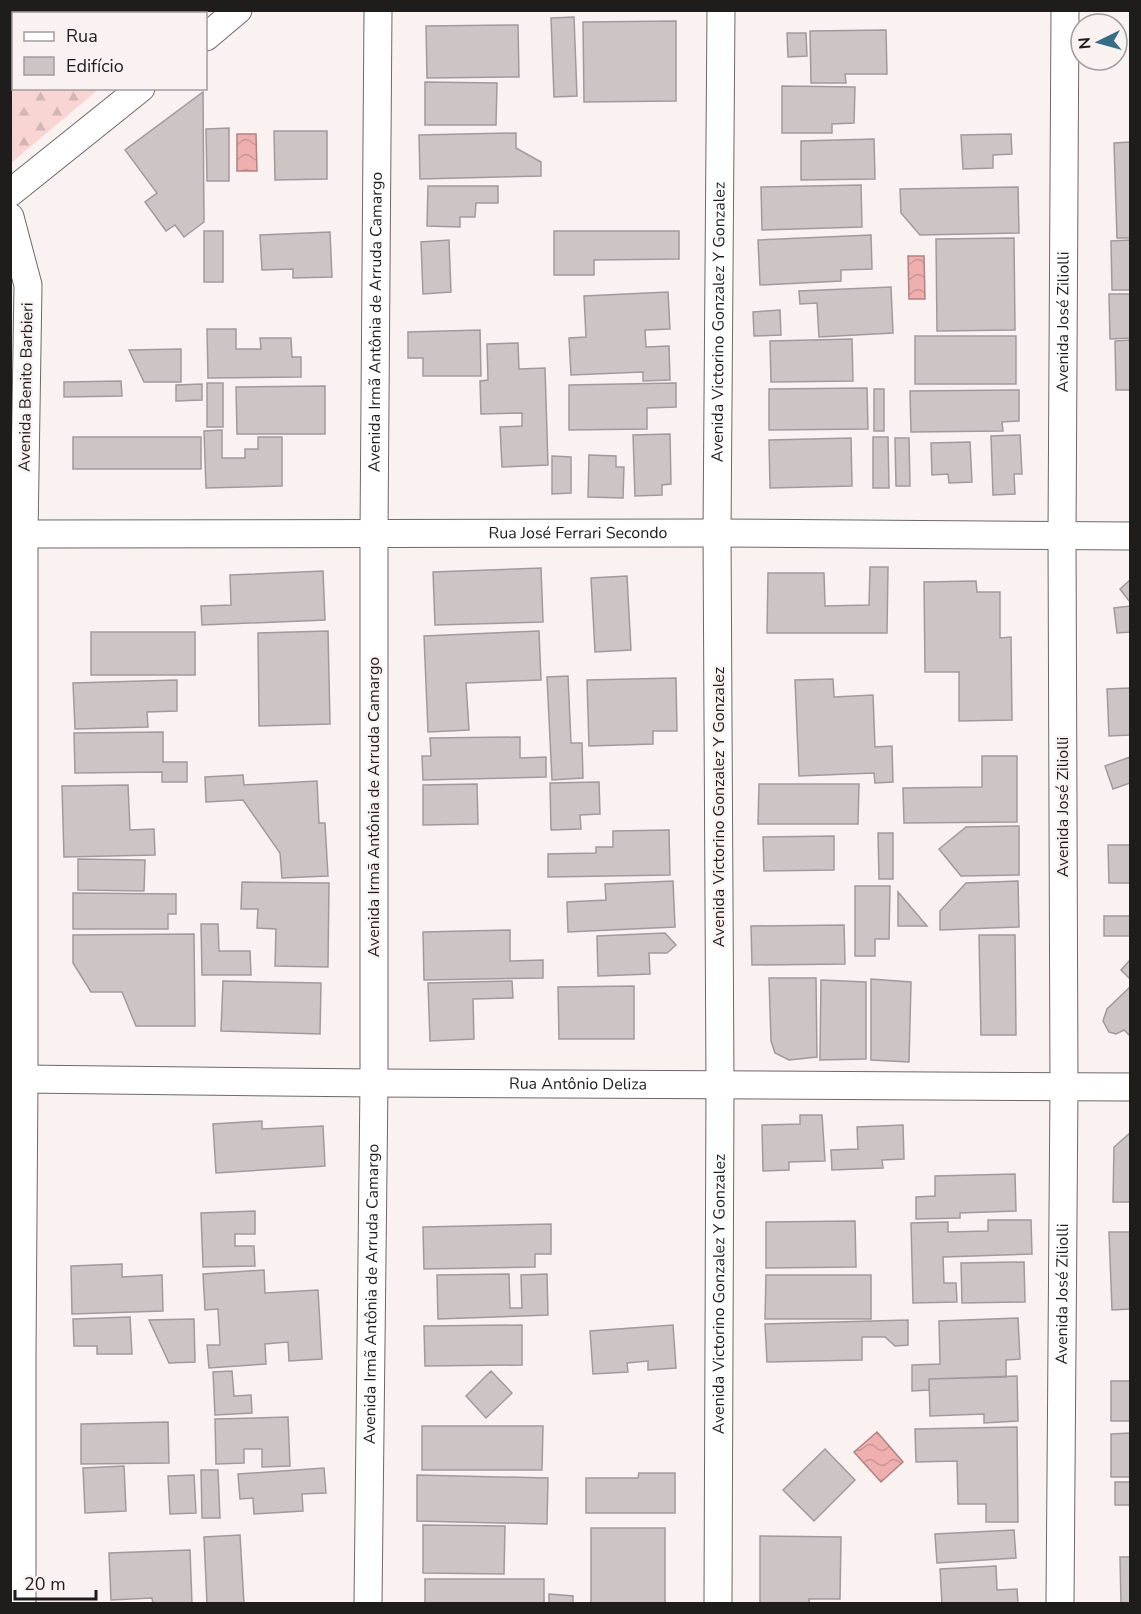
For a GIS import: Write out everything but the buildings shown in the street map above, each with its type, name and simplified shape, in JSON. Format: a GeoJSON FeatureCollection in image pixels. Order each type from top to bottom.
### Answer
{"type":"FeatureCollection","features":[{"type":"Feature","properties":{"kind":"street"},"geometry":{"type":"LineString","coordinates":[[207,36],[238,10]]}},
{"type":"Feature","properties":{"kind":"street","name":"Avenida Irmã Antônia de Arruda Camargo"},"geometry":{"type":"LineString","coordinates":[[368,1604],[374,1083],[374,533],[378,10]]}},
{"type":"Feature","properties":{"kind":"street","name":"Avenida Victorino Gonzalez Y Gonzalez"},"geometry":{"type":"LineString","coordinates":[[718,1604],[720,1085],[717,533],[721,10]]}},
{"type":"Feature","properties":{"kind":"street","name":"Avenida José Ziliolli"},"geometry":{"type":"LineString","coordinates":[[1060,1604],[1064,1087],[1062,536],[1065,10]]}},
{"type":"Feature","properties":{"kind":"street"},"geometry":{"type":"LineString","coordinates":[[10,193],[139,90]]}},
{"type":"Feature","properties":{"kind":"street","name":"Avenida Benito Barbieri"},"geometry":{"type":"LineString","coordinates":[[10,217],[28,285],[24,534],[24,1078],[16,1366],[22,1604]]}},
{"type":"Feature","properties":{"kind":"street","name":"Rua José Ferrari Secondo"},"geometry":{"type":"LineString","coordinates":[[24,534],[717,533],[1131,536]]}},
{"type":"Feature","properties":{"kind":"street","name":"Rua Antônio Deliza"},"geometry":{"type":"LineString","coordinates":[[24,1078],[374,1083],[1131,1087]]}},
{"type":"Feature","properties":{"kind":"green space"},"geometry":{"type":"Polygon","coordinates":[[[11,10],[193,10],[192,12],[12,12],[12,90],[98,90],[11,163],[11,10]]]}},
{"type":"Feature","properties":{"kind":"water"},"geometry":{"type":"Polygon","coordinates":[[[237,134],[256,134],[257,171],[237,171],[237,134]]]}},
{"type":"Feature","properties":{"kind":"water"},"geometry":{"type":"Polygon","coordinates":[[[908,256],[924,256],[925,299],[909,299],[908,256]]]}},
{"type":"Feature","properties":{"kind":"water"},"geometry":{"type":"Polygon","coordinates":[[[877,1432],[903,1462],[881,1482],[854,1452],[877,1432]]]}}]}
